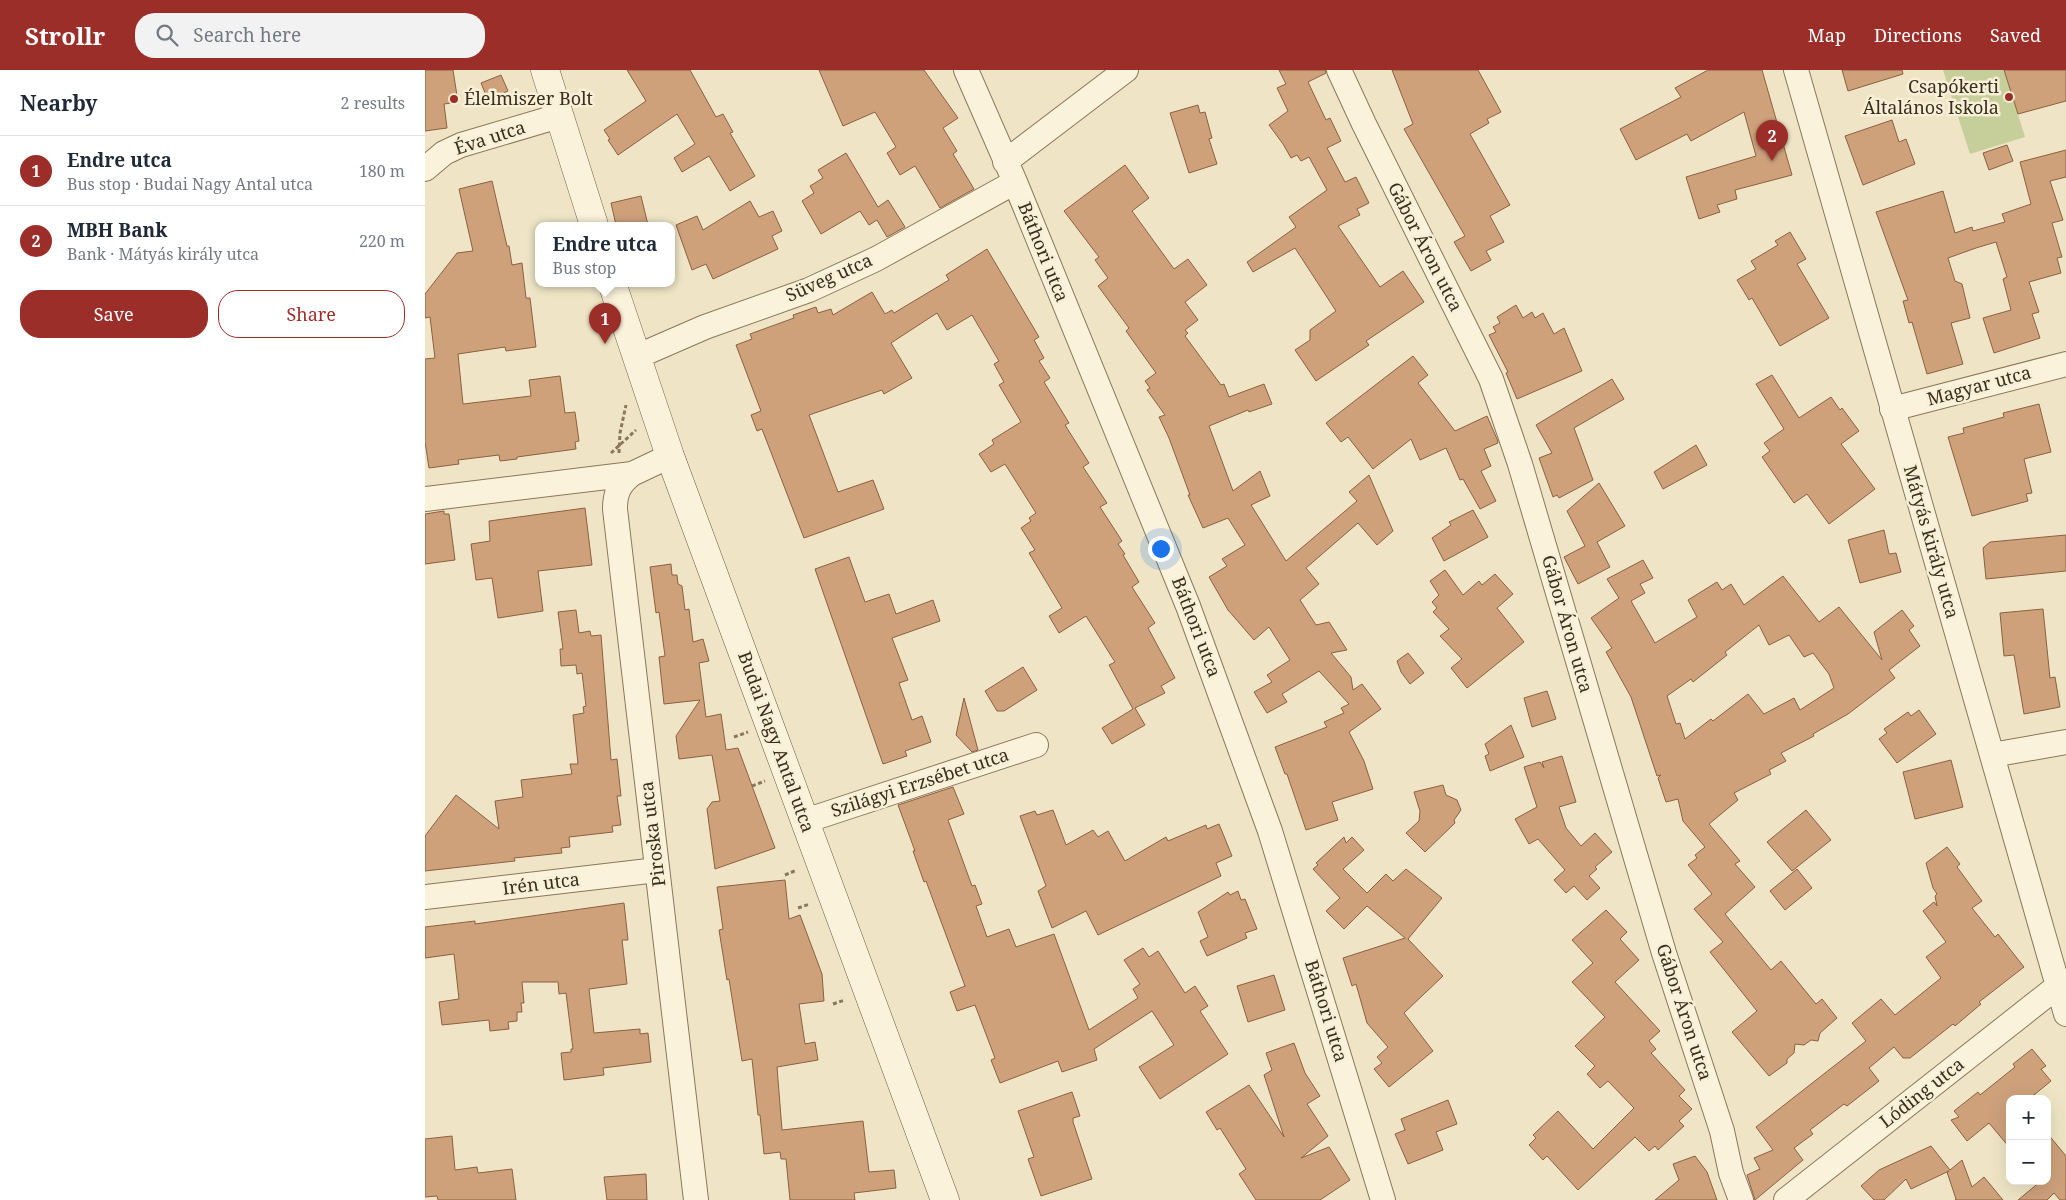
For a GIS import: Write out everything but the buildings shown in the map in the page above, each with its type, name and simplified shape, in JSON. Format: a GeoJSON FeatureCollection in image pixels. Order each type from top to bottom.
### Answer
{"type":"FeatureCollection","features":[{"type":"Feature","properties":{"kind":"street"},"geometry":{"type":"LineString","coordinates":[[545,70],[593,222]]}},
{"type":"Feature","properties":{"kind":"street","name":"Báthori utca"},"geometry":{"type":"LineString","coordinates":[[966,70],[1161,537],[1199,634],[1276,850],[1383,1200]]}},
{"type":"Feature","properties":{"kind":"street","name":"Süveg utca"},"geometry":{"type":"LineString","coordinates":[[636,357],[705,327],[809,290],[875,259],[1010,172],[1126,70]]}},
{"type":"Feature","properties":{"kind":"street","name":"Gábor Áron utca"},"geometry":{"type":"LineString","coordinates":[[1339,70],[1494,387],[1520,464],[1664,953],[1722,1130],[1731,1172],[1741,1200]]}},
{"type":"Feature","properties":{"kind":"street","name":"Mátyás király utca"},"geometry":{"type":"LineString","coordinates":[[1796,70],[2066,1014]]}},
{"type":"Feature","properties":{"kind":"street","name":"Éva utca"},"geometry":{"type":"LineString","coordinates":[[425,169],[444,153],[461,145],[559,116]]}},
{"type":"Feature","properties":{"kind":"street","name":"Budai Nagy Antal utca"},"geometry":{"type":"LineString","coordinates":[[613,287],[670,456],[945,1200]]}},
{"type":"Feature","properties":{"kind":"street","name":"Magyar utca"},"geometry":{"type":"LineString","coordinates":[[1892,409],[2066,364]]}},
{"type":"Feature","properties":{"kind":"street"},"geometry":{"type":"LineString","coordinates":[[425,499],[627,475],[670,456]]}},
{"type":"Feature","properties":{"kind":"street","name":"Piroska utca"},"geometry":{"type":"LineString","coordinates":[[627,475],[616,495],[615,509],[696,1200]]}},
{"type":"Feature","properties":{"kind":"street"},"geometry":{"type":"LineString","coordinates":[[1992,755],[2066,742]]}},
{"type":"Feature","properties":{"kind":"street","name":"Szilágyi Erzsébet utca"},"geometry":{"type":"LineString","coordinates":[[805,821],[1036,745]]}},
{"type":"Feature","properties":{"kind":"street","name":"Irén utca"},"geometry":{"type":"LineString","coordinates":[[425,897],[657,870]]}},
{"type":"Feature","properties":{"kind":"street","name":"Lóding utca"},"geometry":{"type":"LineString","coordinates":[[1786,1200],[2058,986]]}},
{"type":"Feature","properties":{"kind":"path"},"geometry":{"type":"LineString","coordinates":[[627,475],[619,448],[620,433],[628,398]]}},
{"type":"Feature","properties":{"kind":"path"},"geometry":{"type":"LineString","coordinates":[[734,737],[751,731]]}},
{"type":"Feature","properties":{"kind":"path"},"geometry":{"type":"LineString","coordinates":[[752,786],[768,780]]}},
{"type":"Feature","properties":{"kind":"path"},"geometry":{"type":"LineString","coordinates":[[785,875],[802,868]]}},
{"type":"Feature","properties":{"kind":"path"},"geometry":{"type":"LineString","coordinates":[[798,908],[815,902]]}},
{"type":"Feature","properties":{"kind":"path"},"geometry":{"type":"LineString","coordinates":[[833,1004],[850,998]]}},
{"type":"Feature","properties":{"kind":"green space"},"geometry":{"type":"Polygon","coordinates":[[[1943,70],[2004,70],[2025,137],[1970,154],[1943,70]]]}},
{"type":"Feature","properties":{"kind":"place","name":"Csapókerti Általános Iskola"},"geometry":{"type":"Point","coordinates":[2009,97]}},
{"type":"Feature","properties":{"kind":"place","name":"Élelmiszer Bolt"},"geometry":{"type":"Point","coordinates":[454,99]}},
{"type":"Feature","properties":{"kind":"place","name":"MBH Bank"},"geometry":{"type":"Point","coordinates":[1772,161]}},
{"type":"Feature","properties":{"kind":"place","name":"Endre utca"},"geometry":{"type":"Point","coordinates":[605,344]}}]}
